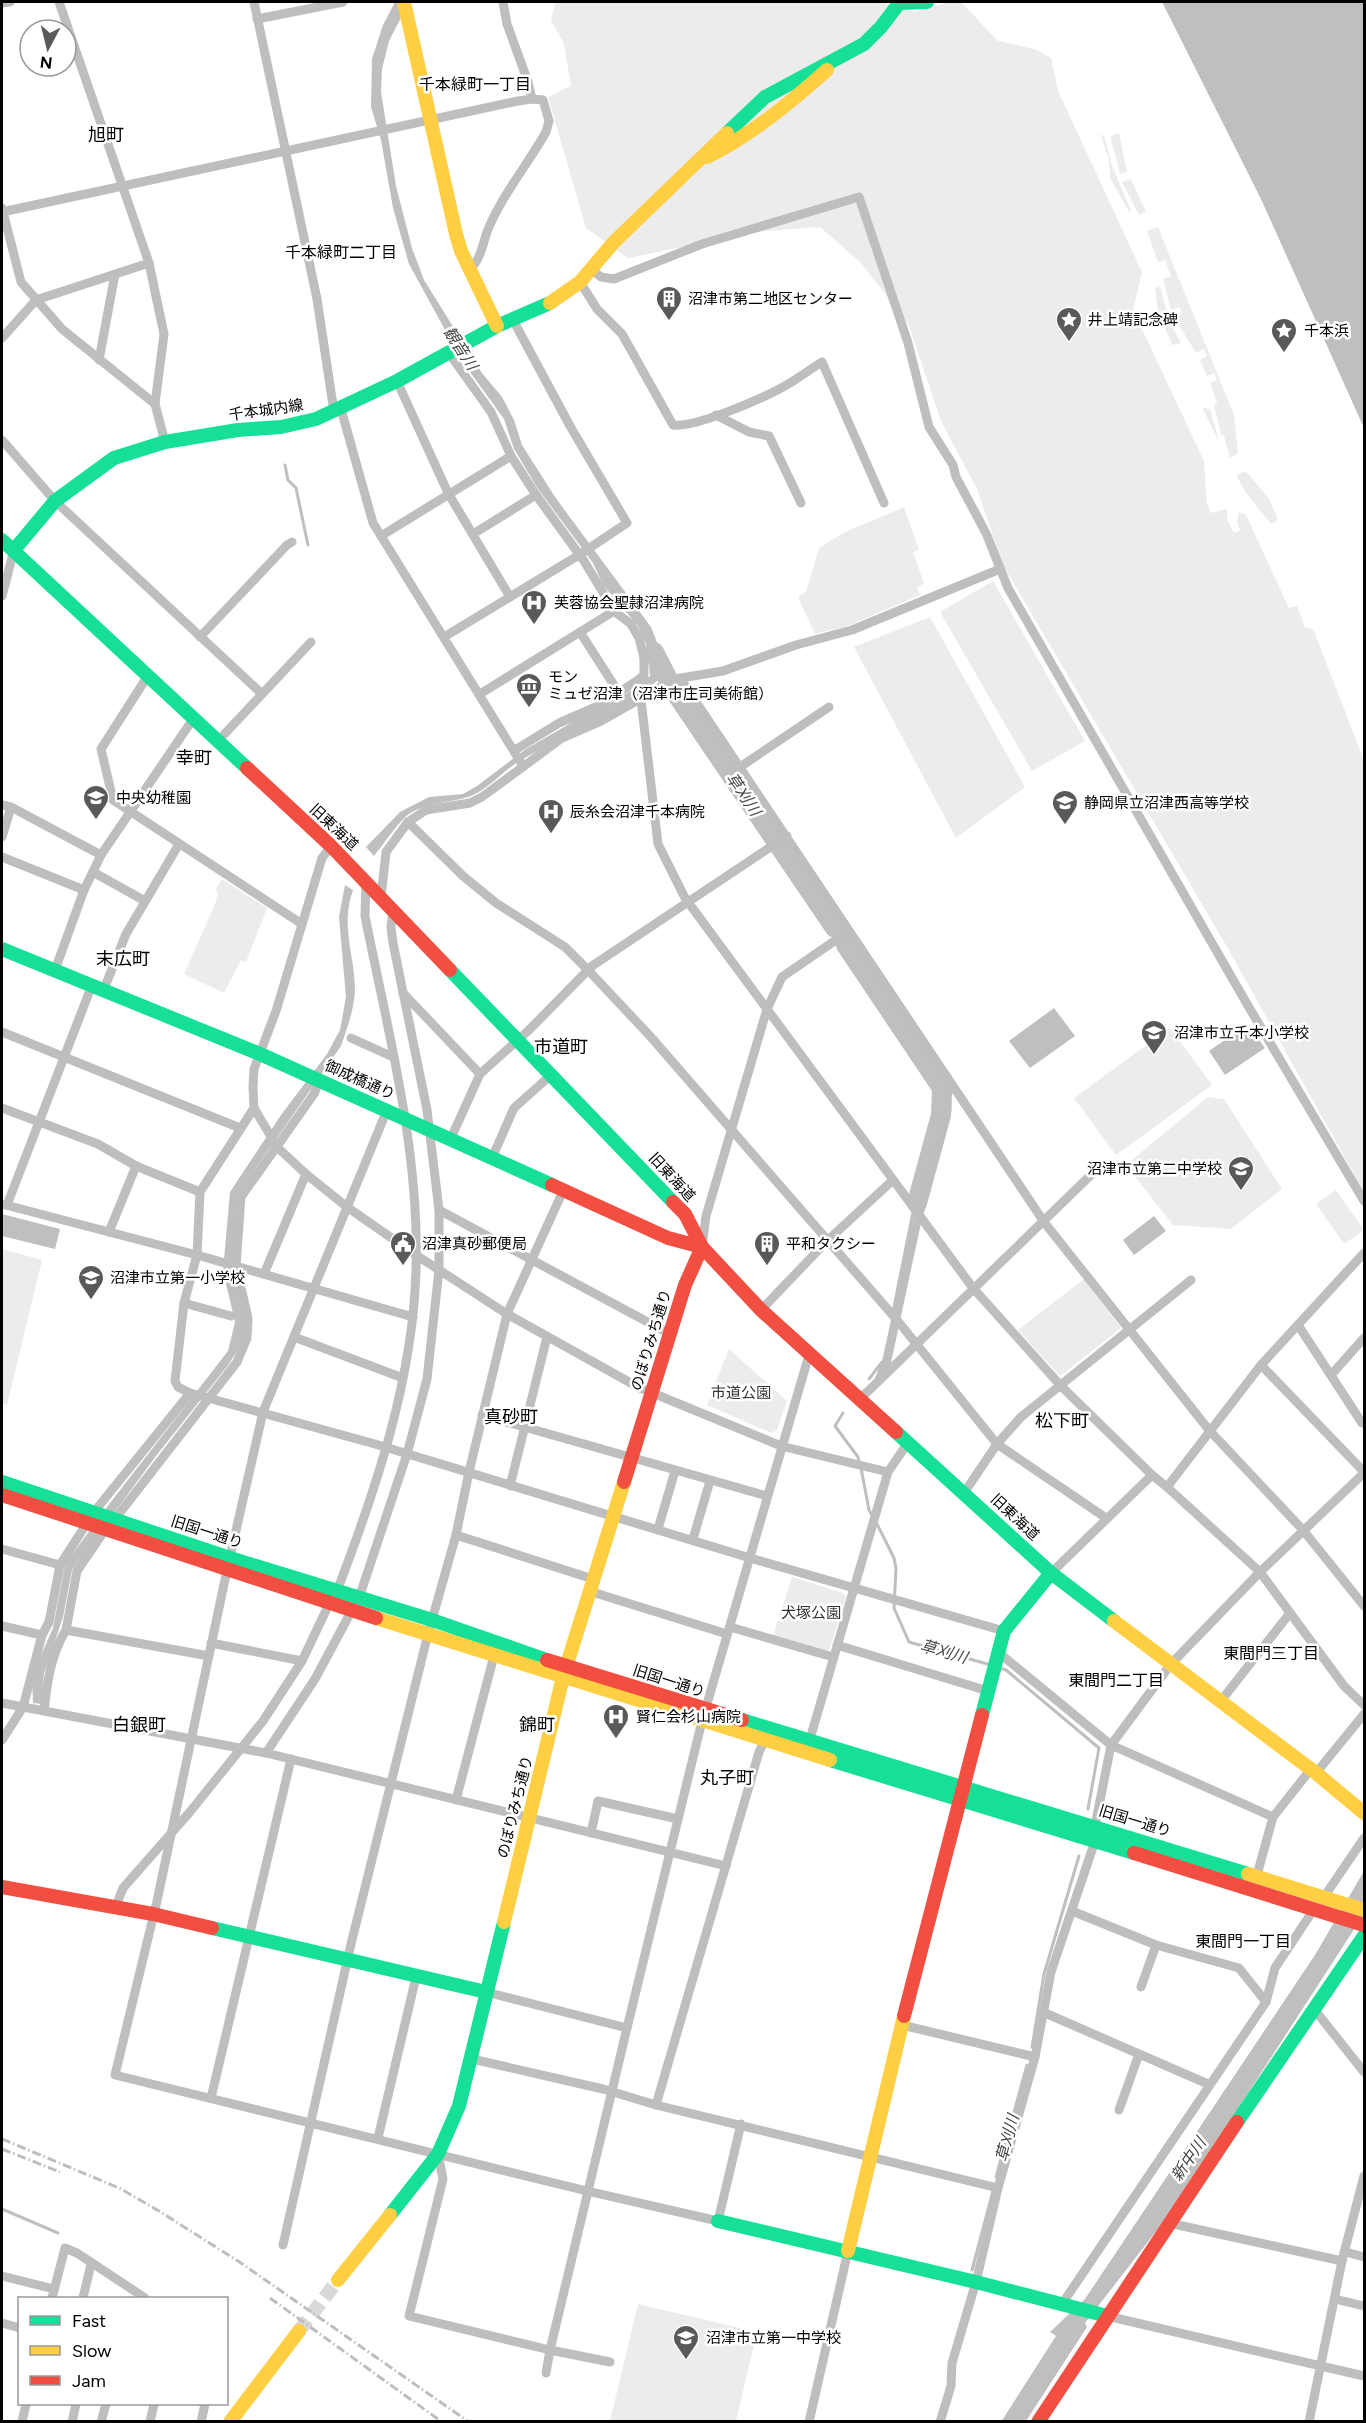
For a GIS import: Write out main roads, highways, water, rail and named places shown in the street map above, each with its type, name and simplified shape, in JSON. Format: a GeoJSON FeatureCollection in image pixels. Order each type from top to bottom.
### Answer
{"type":"FeatureCollection","features":[{"type":"Feature","properties":{"kind":"water","name":"観音川"},"geometry":{"type":"Polygon","coordinates":[[[395,2],[409,2],[389,41],[382,69],[381,92],[396,186],[412,248],[424,280],[482,373],[502,397],[514,420],[522,445],[555,497],[651,627],[668,671],[614,710],[515,764],[477,793],[424,807],[409,814],[374,856],[366,847],[400,812],[429,797],[463,794],[526,749],[576,720],[619,699],[650,676],[648,649],[638,626],[603,585],[593,563],[538,489],[514,449],[504,419],[462,361],[409,264],[393,208],[381,140],[371,107],[372,59],[383,25],[395,2]]]}},
{"type":"Feature","properties":{"kind":"water"},"geometry":{"type":"Polygon","coordinates":[[[1162,2],[1364,2],[1364,428],[1261,199],[1162,2]]]}},
{"type":"Feature","properties":{"kind":"water"},"geometry":{"type":"Polygon","coordinates":[[[345,885],[353,890],[349,903],[348,929],[355,991],[352,1012],[341,1046],[238,1194],[235,1218],[246,1320],[242,1343],[229,1364],[156,1456],[72,1570],[63,1617],[44,1674],[41,1704],[33,1703],[32,1676],[53,1628],[65,1564],[228,1351],[235,1322],[223,1271],[230,1192],[281,1115],[327,1054],[340,1030],[346,997],[339,917],[345,885]]]}},
{"type":"Feature","properties":{"kind":"water"},"geometry":{"type":"Polygon","coordinates":[[[1054,1008],[1075,1036],[1030,1068],[1009,1041],[1054,1008]]]}},
{"type":"Feature","properties":{"kind":"water"},"geometry":{"type":"Polygon","coordinates":[[[1248,1024],[1265,1048],[1225,1075],[1209,1051],[1248,1024]]]}},
{"type":"Feature","properties":{"kind":"water"},"geometry":{"type":"Polygon","coordinates":[[[2,1214],[60,1229],[55,1249],[2,1236],[2,1214]]]}},
{"type":"Feature","properties":{"kind":"water"},"geometry":{"type":"Polygon","coordinates":[[[1154,1216],[1166,1231],[1134,1255],[1123,1240],[1154,1216]]]}},
{"type":"Feature","properties":{"kind":"water","name":"新中川"},"geometry":{"type":"Polygon","coordinates":[[[1364,1871],[1364,1914],[1171,2212],[1085,2323],[1087,2327],[1026,2421],[1001,2422],[1056,2336],[1050,2332],[1085,2299],[1315,1955],[1364,1871]]]}},
{"type":"Feature","properties":{"kind":"waterway"},"geometry":{"type":"LineString","coordinates":[[285,465],[288,480],[296,488],[308,545]]}},
{"type":"Feature","properties":{"kind":"waterway","name":"草刈川"},"geometry":{"type":"LineString","coordinates":[[654,652],[673,689],[835,928]]}},
{"type":"Feature","properties":{"kind":"waterway","name":"草刈川"},"geometry":{"type":"LineString","coordinates":[[846,945],[942,1088],[941,1115],[917,1203]]}},
{"type":"Feature","properties":{"kind":"waterway","name":"草刈川"},"geometry":{"type":"LineString","coordinates":[[893,1312],[913,1212]]}},
{"type":"Feature","properties":{"kind":"waterway","name":"草刈川"},"geometry":{"type":"LineString","coordinates":[[869,1379],[882,1362]]}},
{"type":"Feature","properties":{"kind":"waterway","name":"草刈川"},"geometry":{"type":"LineString","coordinates":[[843,1413],[835,1426],[858,1457],[859,1462]]}},
{"type":"Feature","properties":{"kind":"waterway","name":"草刈川"},"geometry":{"type":"LineString","coordinates":[[861,1468],[869,1510],[873,1517]]}},
{"type":"Feature","properties":{"kind":"waterway","name":"草刈川"},"geometry":{"type":"LineString","coordinates":[[876,1522],[894,1558],[896,1568],[894,1608],[909,1642],[991,1665]]}},
{"type":"Feature","properties":{"kind":"waterway","name":"草刈川"},"geometry":{"type":"LineString","coordinates":[[997,1667],[1006,1670],[1099,1748],[1088,1809]]}},
{"type":"Feature","properties":{"kind":"waterway","name":"草刈川"},"geometry":{"type":"LineString","coordinates":[[1032,2047],[1044,1974],[1079,1856]]}},
{"type":"Feature","properties":{"kind":"waterway","name":"草刈川"},"geometry":{"type":"LineString","coordinates":[[996,2177],[1027,2065]]}},
{"type":"Feature","properties":{"kind":"waterway","name":"草刈川"},"geometry":{"type":"LineString","coordinates":[[972,2270],[993,2191]]}},
{"type":"Feature","properties":{"kind":"waterway"},"geometry":{"type":"LineString","coordinates":[[2,2209],[58,2233]]}},
{"type":"Feature","properties":{"kind":"tunnel"},"geometry":{"type":"LineString","coordinates":[[299,2331],[338,2280]]}},
{"type":"Feature","properties":{"kind":"railway"},"geometry":{"type":"LineString","coordinates":[[2,2139],[119,2188],[159,2211],[241,2263],[469,2422]]}},
{"type":"Feature","properties":{"kind":"railway"},"geometry":{"type":"LineString","coordinates":[[2,2149],[60,2172]]}},
{"type":"Feature","properties":{"kind":"railway"},"geometry":{"type":"LineString","coordinates":[[270,2298],[442,2422]]}},
{"type":"Feature","properties":{"kind":"place","name":"沼津市第二地区センター"},"geometry":{"type":"Point","coordinates":[669,322]}},
{"type":"Feature","properties":{"kind":"place","name":"井上靖記念碑"},"geometry":{"type":"Point","coordinates":[1069,343]}},
{"type":"Feature","properties":{"kind":"place","name":"千本浜"},"geometry":{"type":"Point","coordinates":[1284,354]}},
{"type":"Feature","properties":{"kind":"place","name":"芙蓉協会聖隷沼津病院"},"geometry":{"type":"Point","coordinates":[534,626]}},
{"type":"Feature","properties":{"kind":"place","name":"モン ミュゼ沼津（沼津市庄司美術館）"},"geometry":{"type":"Point","coordinates":[529,709]}},
{"type":"Feature","properties":{"kind":"place","name":"中央幼稚園"},"geometry":{"type":"Point","coordinates":[96,821]}},
{"type":"Feature","properties":{"kind":"place","name":"静岡県立沼津西高等学校"},"geometry":{"type":"Point","coordinates":[1065,826]}},
{"type":"Feature","properties":{"kind":"place","name":"辰糸会沼津千本病院"},"geometry":{"type":"Point","coordinates":[551,835]}},
{"type":"Feature","properties":{"kind":"place","name":"沼津市立千本小学校"},"geometry":{"type":"Point","coordinates":[1154,1056]}},
{"type":"Feature","properties":{"kind":"place","name":"沼津市立第二中学校"},"geometry":{"type":"Point","coordinates":[1241,1192]}},
{"type":"Feature","properties":{"kind":"place","name":"沼津真砂郵便局"},"geometry":{"type":"Point","coordinates":[403,1267]}},
{"type":"Feature","properties":{"kind":"place","name":"平和タクシー"},"geometry":{"type":"Point","coordinates":[767,1267]}},
{"type":"Feature","properties":{"kind":"place","name":"沼津市立第一小学校"},"geometry":{"type":"Point","coordinates":[91,1301]}},
{"type":"Feature","properties":{"kind":"place","name":"賢仁会杉山病院"},"geometry":{"type":"Point","coordinates":[616,1740]}},
{"type":"Feature","properties":{"kind":"place","name":"沼津市立第一中学校"},"geometry":{"type":"Point","coordinates":[686,2361]}},
{"type":"Feature","properties":{"kind":"district","name":"千本緑町一丁目"},"geometry":{"type":"Point","coordinates":[475,84]}},
{"type":"Feature","properties":{"kind":"district","name":"旭町"},"geometry":{"type":"Point","coordinates":[106,135]}},
{"type":"Feature","properties":{"kind":"district","name":"千本緑町二丁目"},"geometry":{"type":"Point","coordinates":[341,252]}},
{"type":"Feature","properties":{"kind":"district","name":"幸町"},"geometry":{"type":"Point","coordinates":[194,758]}},
{"type":"Feature","properties":{"kind":"district","name":"末広町"},"geometry":{"type":"Point","coordinates":[123,959]}},
{"type":"Feature","properties":{"kind":"district","name":"市道町"},"geometry":{"type":"Point","coordinates":[561,1047]}},
{"type":"Feature","properties":{"kind":"district","name":"真砂町"},"geometry":{"type":"Point","coordinates":[511,1417]}},
{"type":"Feature","properties":{"kind":"district","name":"松下町"},"geometry":{"type":"Point","coordinates":[1062,1421]}},
{"type":"Feature","properties":{"kind":"district","name":"東間門三丁目"},"geometry":{"type":"Point","coordinates":[1271,1653]}},
{"type":"Feature","properties":{"kind":"district","name":"東間門二丁目"},"geometry":{"type":"Point","coordinates":[1116,1680]}},
{"type":"Feature","properties":{"kind":"district","name":"白銀町"},"geometry":{"type":"Point","coordinates":[139,1725]}},
{"type":"Feature","properties":{"kind":"district","name":"錦町"},"geometry":{"type":"Point","coordinates":[537,1725]}},
{"type":"Feature","properties":{"kind":"district","name":"丸子町"},"geometry":{"type":"Point","coordinates":[727,1778]}},
{"type":"Feature","properties":{"kind":"district","name":"東間門一丁目"},"geometry":{"type":"Point","coordinates":[1243,1941]}},
{"type":"Feature","properties":{"kind":"park label","name":"市道公園"},"geometry":{"type":"Point","coordinates":[741,1393]}},
{"type":"Feature","properties":{"kind":"park label","name":"犬塚公園"},"geometry":{"type":"Point","coordinates":[811,1613]}}]}
